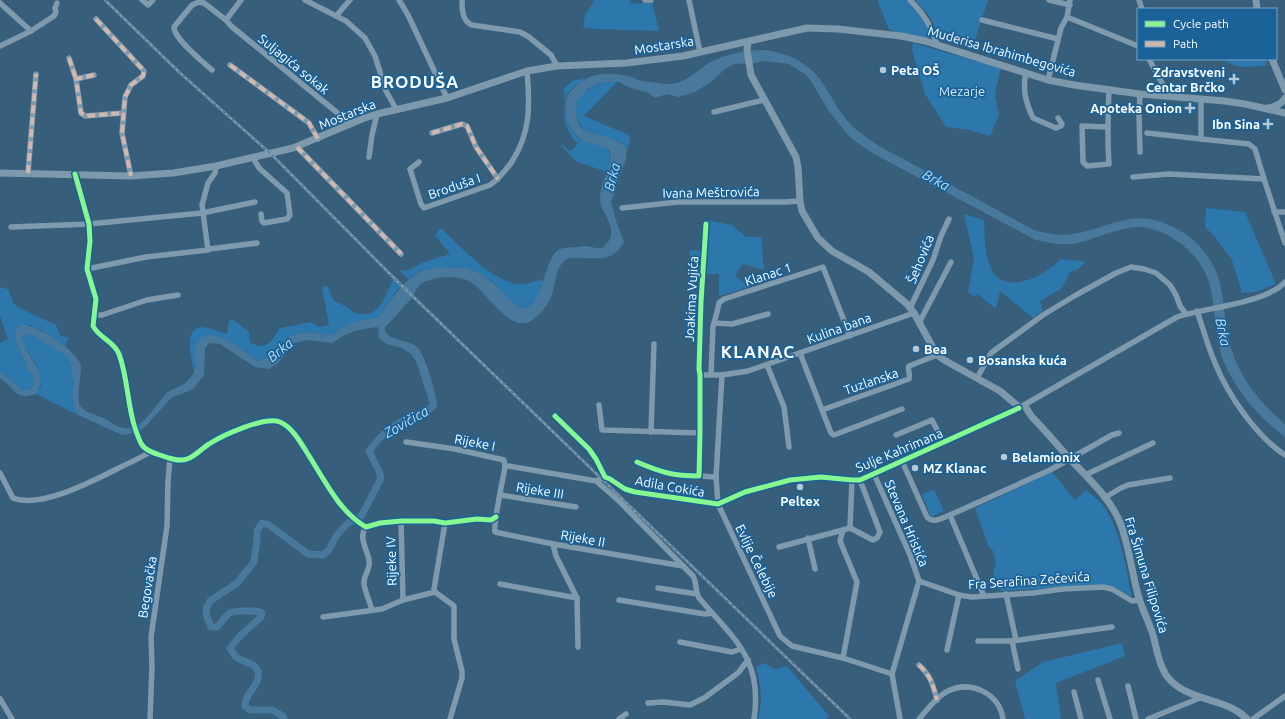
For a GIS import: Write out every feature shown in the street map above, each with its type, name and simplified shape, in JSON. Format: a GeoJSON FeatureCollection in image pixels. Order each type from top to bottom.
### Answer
{"type":"FeatureCollection","features":[{"type":"Feature","properties":{"kind":"main road","name":"Muderisa Ibrahimbegovića"},"geometry":{"type":"LineString","coordinates":[[748,42],[807,28],[818,27],[901,36],[937,44],[1048,80],[1140,94],[1238,103],[1285,113]]}},
{"type":"Feature","properties":{"kind":"main road","name":"Mostarska"},"geometry":{"type":"LineString","coordinates":[[0,173],[131,176],[173,173],[216,166],[296,147],[378,114],[447,98],[527,71],[557,66],[646,61],[684,56],[748,42]]}},
{"type":"Feature","properties":{"kind":"main road"},"geometry":{"type":"LineString","coordinates":[[748,42],[747,50],[753,81],[796,157],[800,201],[805,217],[812,229],[824,245],[869,272],[912,310],[937,355]]}},
{"type":"Feature","properties":{"kind":"main road"},"geometry":{"type":"LineString","coordinates":[[1272,60],[1285,90]]}},
{"type":"Feature","properties":{"kind":"main road"},"geometry":{"type":"LineString","coordinates":[[1263,108],[1270,108],[1278,105],[1283,102],[1285,98]]}},
{"type":"Feature","properties":{"kind":"main road","name":"Muderisa Ibrahimbegovića"},"geometry":{"type":"LineString","coordinates":[[1274,110],[1285,107]]}},
{"type":"Feature","properties":{"kind":"main road","name":"Fra Šimuna Filipovića"},"geometry":{"type":"LineString","coordinates":[[937,355],[951,365],[1000,392],[1021,408],[1032,417],[1085,475],[1114,511],[1120,524],[1140,600],[1152,633],[1162,668],[1173,683],[1189,694],[1235,710],[1247,719]]}},
{"type":"Feature","properties":{"kind":"street"},"geometry":{"type":"LineString","coordinates":[[142,0],[148,5],[153,0]]}},
{"type":"Feature","properties":{"kind":"street"},"geometry":{"type":"LineString","coordinates":[[226,20],[241,0]]}},
{"type":"Feature","properties":{"kind":"street"},"geometry":{"type":"LineString","coordinates":[[305,0],[336,16],[356,29],[369,44],[379,65],[386,91],[396,109]]}},
{"type":"Feature","properties":{"kind":"street"},"geometry":{"type":"LineString","coordinates":[[336,16],[350,0]]}},
{"type":"Feature","properties":{"kind":"street"},"geometry":{"type":"LineString","coordinates":[[399,0],[408,15],[447,98]]}},
{"type":"Feature","properties":{"kind":"street"},"geometry":{"type":"LineString","coordinates":[[462,0],[463,13],[468,23],[472,25],[520,32],[529,37],[550,55],[557,66]]}},
{"type":"Feature","properties":{"kind":"street"},"geometry":{"type":"LineString","coordinates":[[645,0],[651,0]]}},
{"type":"Feature","properties":{"kind":"street"},"geometry":{"type":"LineString","coordinates":[[689,0],[700,52]]}},
{"type":"Feature","properties":{"kind":"street"},"geometry":{"type":"LineString","coordinates":[[910,0],[926,18],[937,44]]}},
{"type":"Feature","properties":{"kind":"street"},"geometry":{"type":"LineString","coordinates":[[1048,80],[1061,28],[1067,17],[1070,3],[1049,0]]}},
{"type":"Feature","properties":{"kind":"street","name":"Suljagića sokak"},"geometry":{"type":"LineString","coordinates":[[212,70],[184,43],[175,32],[174,27],[192,5],[199,2],[208,6],[226,20],[257,48],[351,124]]}},
{"type":"Feature","properties":{"kind":"street"},"geometry":{"type":"LineString","coordinates":[[0,3],[31,31]]}},
{"type":"Feature","properties":{"kind":"street"},"geometry":{"type":"LineString","coordinates":[[0,46],[31,31],[54,16],[57,4]]}},
{"type":"Feature","properties":{"kind":"street"},"geometry":{"type":"LineString","coordinates":[[1067,17],[1137,46]]}},
{"type":"Feature","properties":{"kind":"street"},"geometry":{"type":"LineString","coordinates":[[96,19],[144,71],[142,76],[131,86],[126,94],[123,113],[123,139],[131,176]]}},
{"type":"Feature","properties":{"kind":"street"},"geometry":{"type":"LineString","coordinates":[[982,20],[1058,39]]}},
{"type":"Feature","properties":{"kind":"street"},"geometry":{"type":"LineString","coordinates":[[69,58],[76,79],[79,110],[82,114],[88,116],[123,113]]}},
{"type":"Feature","properties":{"kind":"street"},"geometry":{"type":"LineString","coordinates":[[1150,60],[1163,85],[1167,96]]}},
{"type":"Feature","properties":{"kind":"street"},"geometry":{"type":"LineString","coordinates":[[230,65],[308,123],[318,139]]}},
{"type":"Feature","properties":{"kind":"street","name":"Broduša I"},"geometry":{"type":"LineString","coordinates":[[419,162],[410,169],[421,204],[424,208],[490,185],[498,179],[512,161],[526,133],[529,103],[527,71]]}},
{"type":"Feature","properties":{"kind":"street"},"geometry":{"type":"LineString","coordinates":[[1026,73],[1024,80],[1024,94],[1033,118],[1053,128],[1061,126],[1062,124],[1058,118]]}},
{"type":"Feature","properties":{"kind":"street"},"geometry":{"type":"LineString","coordinates":[[28,173],[36,74]]}},
{"type":"Feature","properties":{"kind":"street"},"geometry":{"type":"LineString","coordinates":[[76,79],[94,75]]}},
{"type":"Feature","properties":{"kind":"street"},"geometry":{"type":"LineString","coordinates":[[1107,127],[1082,126],[1083,162],[1087,166],[1109,164],[1107,127],[1109,90]]}},
{"type":"Feature","properties":{"kind":"street"},"geometry":{"type":"LineString","coordinates":[[1140,94],[1140,152]]}},
{"type":"Feature","properties":{"kind":"street"},"geometry":{"type":"LineString","coordinates":[[1201,99],[1201,139]]}},
{"type":"Feature","properties":{"kind":"street"},"geometry":{"type":"LineString","coordinates":[[714,112],[764,100]]}},
{"type":"Feature","properties":{"kind":"street"},"geometry":{"type":"LineString","coordinates":[[369,157],[372,135],[378,114]]}},
{"type":"Feature","properties":{"kind":"street"},"geometry":{"type":"LineString","coordinates":[[432,133],[462,124],[468,126],[476,147],[498,179]]}},
{"type":"Feature","properties":{"kind":"street"},"geometry":{"type":"LineString","coordinates":[[1147,133],[1249,144],[1252,146],[1255,149],[1274,212],[1285,242]]}},
{"type":"Feature","properties":{"kind":"street"},"geometry":{"type":"LineString","coordinates":[[296,147],[401,254]]}},
{"type":"Feature","properties":{"kind":"street"},"geometry":{"type":"LineString","coordinates":[[253,158],[260,168],[287,193],[288,197],[290,215],[287,219],[264,222],[262,221],[261,214]]}},
{"type":"Feature","properties":{"kind":"street"},"geometry":{"type":"LineString","coordinates":[[209,249],[202,213],[202,205],[208,183],[215,173],[216,166]]}},
{"type":"Feature","properties":{"kind":"street"},"geometry":{"type":"LineString","coordinates":[[75,174],[89,224],[90,241],[87,269],[96,299],[92,323],[94,329],[114,346],[120,356],[126,380],[129,406],[138,437],[143,447],[150,452],[170,458],[182,460],[188,459],[212,442],[250,425],[268,421],[279,422],[290,430],[334,496],[364,527]]}},
{"type":"Feature","properties":{"kind":"street"},"geometry":{"type":"LineString","coordinates":[[1133,177],[1169,174],[1264,179]]}},
{"type":"Feature","properties":{"kind":"street","name":"Ivana Meštrovića"},"geometry":{"type":"LineString","coordinates":[[622,208],[678,202],[800,201]]}},
{"type":"Feature","properties":{"kind":"street"},"geometry":{"type":"LineString","coordinates":[[11,226],[89,224],[202,213],[255,202]]}},
{"type":"Feature","properties":{"kind":"street"},"geometry":{"type":"LineString","coordinates":[[1274,212],[1285,212]]}},
{"type":"Feature","properties":{"kind":"street","name":"Šehovića"},"geometry":{"type":"LineString","coordinates":[[912,310],[949,219]]}},
{"type":"Feature","properties":{"kind":"street","name":"Joakima Vujića"},"geometry":{"type":"LineString","coordinates":[[699,476],[700,375],[698,369],[700,309],[706,224]]}},
{"type":"Feature","properties":{"kind":"street"},"geometry":{"type":"LineString","coordinates":[[87,269],[132,259],[258,244]]}},
{"type":"Feature","properties":{"kind":"street"},"geometry":{"type":"LineString","coordinates":[[920,323],[951,262]]}},
{"type":"Feature","properties":{"kind":"street","name":"Klanac 1"},"geometry":{"type":"LineString","coordinates":[[711,374],[714,323],[718,312],[718,304],[724,299],[823,267],[850,336]]}},
{"type":"Feature","properties":{"kind":"street"},"geometry":{"type":"LineString","coordinates":[[976,378],[991,353],[1043,315],[1116,273],[1131,267],[1156,273],[1170,285],[1180,306],[1186,314]]}},
{"type":"Feature","properties":{"kind":"street","name":"Sulje Kahrimana"},"geometry":{"type":"LineString","coordinates":[[718,504],[745,492],[790,480],[821,477],[860,480],[1021,408],[1178,320],[1186,314],[1239,303],[1277,289],[1285,282]]}},
{"type":"Feature","properties":{"kind":"street"},"geometry":{"type":"LineString","coordinates":[[94,315],[102,315],[147,300],[178,295]]}},
{"type":"Feature","properties":{"kind":"street","name":"Kulina bana"},"geometry":{"type":"LineString","coordinates":[[700,375],[722,375],[748,372],[850,336],[912,310]]}},
{"type":"Feature","properties":{"kind":"street"},"geometry":{"type":"LineString","coordinates":[[1199,311],[1214,363],[1236,401],[1263,436],[1276,449],[1285,455]]}},
{"type":"Feature","properties":{"kind":"street"},"geometry":{"type":"LineString","coordinates":[[714,323],[732,324],[768,314]]}},
{"type":"Feature","properties":{"kind":"street"},"geometry":{"type":"LineString","coordinates":[[651,432],[654,344]]}},
{"type":"Feature","properties":{"kind":"street"},"geometry":{"type":"LineString","coordinates":[[800,354],[831,433],[834,435],[902,409]]}},
{"type":"Feature","properties":{"kind":"street","name":"Tuzlanska"},"geometry":{"type":"LineString","coordinates":[[822,410],[909,379],[910,376],[908,369],[910,366],[937,355]]}},
{"type":"Feature","properties":{"kind":"street"},"geometry":{"type":"LineString","coordinates":[[767,365],[784,407],[790,447]]}},
{"type":"Feature","properties":{"kind":"street","name":"Evlije Čelebije"},"geometry":{"type":"LineString","coordinates":[[722,375],[716,477],[718,504],[780,636],[792,646],[843,658],[892,674]]}},
{"type":"Feature","properties":{"kind":"street"},"geometry":{"type":"LineString","coordinates":[[599,405],[602,430],[700,433]]}},
{"type":"Feature","properties":{"kind":"street"},"geometry":{"type":"LineString","coordinates":[[506,467],[508,466],[596,481],[605,478],[596,459],[588,449],[555,416]]}},
{"type":"Feature","properties":{"kind":"street"},"geometry":{"type":"LineString","coordinates":[[896,435],[932,420],[944,443]]}},
{"type":"Feature","properties":{"kind":"street"},"geometry":{"type":"LineString","coordinates":[[902,461],[927,517],[931,521],[950,515],[1050,470],[1112,435],[1119,433]]}},
{"type":"Feature","properties":{"kind":"street","name":"Rijeke I"},"geometry":{"type":"LineString","coordinates":[[406,442],[455,449],[503,459],[506,467],[496,517]]}},
{"type":"Feature","properties":{"kind":"street"},"geometry":{"type":"LineString","coordinates":[[1085,475],[1153,443]]}},
{"type":"Feature","properties":{"kind":"street"},"geometry":{"type":"LineString","coordinates":[[0,473],[13,498],[24,501],[35,500],[52,497],[69,491],[150,452]]}},
{"type":"Feature","properties":{"kind":"street","name":"Begovačka"},"geometry":{"type":"LineString","coordinates":[[150,719],[152,666],[151,637],[167,526],[170,458]]}},
{"type":"Feature","properties":{"kind":"street"},"geometry":{"type":"LineString","coordinates":[[637,462],[666,473],[682,476],[716,477]]}},
{"type":"Feature","properties":{"kind":"street","name":"Stevana Hristića"},"geometry":{"type":"LineString","coordinates":[[874,474],[910,555],[919,581],[892,674]]}},
{"type":"Feature","properties":{"kind":"street","name":"Adila Cokića"},"geometry":{"type":"LineString","coordinates":[[605,478],[610,479],[624,489],[635,492],[718,504]]}},
{"type":"Feature","properties":{"kind":"street"},"geometry":{"type":"LineString","coordinates":[[1104,498],[1128,485],[1170,478]]}},
{"type":"Feature","properties":{"kind":"street"},"geometry":{"type":"LineString","coordinates":[[850,528],[852,480]]}},
{"type":"Feature","properties":{"kind":"street"},"geometry":{"type":"LineString","coordinates":[[779,547],[850,528],[873,540],[877,538],[880,532],[860,480]]}},
{"type":"Feature","properties":{"kind":"street"},"geometry":{"type":"LineString","coordinates":[[596,481],[618,500],[683,566],[695,580],[697,594],[733,636],[751,666],[756,695],[754,719]]}},
{"type":"Feature","properties":{"kind":"street","name":"Rijeke III"},"geometry":{"type":"LineString","coordinates":[[500,495],[576,507]]}},
{"type":"Feature","properties":{"kind":"street"},"geometry":{"type":"LineString","coordinates":[[950,515],[984,596]]}},
{"type":"Feature","properties":{"kind":"street"},"geometry":{"type":"LineString","coordinates":[[364,527],[380,523],[401,521],[427,520],[445,523],[477,519],[491,520],[496,517]]}},
{"type":"Feature","properties":{"kind":"street","name":"Rijeke II"},"geometry":{"type":"LineString","coordinates":[[496,517],[495,532],[553,544],[683,566]]}},
{"type":"Feature","properties":{"kind":"street","name":"Rijeke IV"},"geometry":{"type":"LineString","coordinates":[[401,521],[403,600]]}},
{"type":"Feature","properties":{"kind":"street"},"geometry":{"type":"LineString","coordinates":[[445,523],[434,587],[435,592],[454,606],[454,639],[462,671],[460,686],[450,719]]}},
{"type":"Feature","properties":{"kind":"street"},"geometry":{"type":"LineString","coordinates":[[364,527],[362,535],[370,566],[364,584],[372,610]]}},
{"type":"Feature","properties":{"kind":"street"},"geometry":{"type":"LineString","coordinates":[[843,530],[840,541],[857,582],[843,658]]}},
{"type":"Feature","properties":{"kind":"street"},"geometry":{"type":"LineString","coordinates":[[808,538],[815,569]]}},
{"type":"Feature","properties":{"kind":"street"},"geometry":{"type":"LineString","coordinates":[[553,544],[556,556],[577,598],[578,647]]}},
{"type":"Feature","properties":{"kind":"street","name":"Fra Serafina Zečevića"},"geometry":{"type":"LineString","coordinates":[[919,581],[959,595],[972,597],[1033,593],[1063,588],[1102,587],[1112,589],[1132,600],[1140,600]]}},
{"type":"Feature","properties":{"kind":"street"},"geometry":{"type":"LineString","coordinates":[[500,584],[577,598]]}},
{"type":"Feature","properties":{"kind":"street"},"geometry":{"type":"LineString","coordinates":[[658,588],[697,594]]}},
{"type":"Feature","properties":{"kind":"street"},"geometry":{"type":"LineString","coordinates":[[323,618],[382,609],[403,600],[435,592]]}},
{"type":"Feature","properties":{"kind":"street"},"geometry":{"type":"LineString","coordinates":[[1006,594],[1018,669]]}},
{"type":"Feature","properties":{"kind":"street"},"geometry":{"type":"LineString","coordinates":[[947,650],[959,595]]}},
{"type":"Feature","properties":{"kind":"street"},"geometry":{"type":"LineString","coordinates":[[619,600],[705,614],[712,613]]}},
{"type":"Feature","properties":{"kind":"street"},"geometry":{"type":"LineString","coordinates":[[978,642],[1014,640],[1112,627]]}},
{"type":"Feature","properties":{"kind":"street"},"geometry":{"type":"LineString","coordinates":[[680,642],[732,652],[741,649]]}},
{"type":"Feature","properties":{"kind":"street"},"geometry":{"type":"LineString","coordinates":[[648,703],[664,702],[690,705],[704,698],[738,673],[748,660]]}},
{"type":"Feature","properties":{"kind":"street"},"geometry":{"type":"LineString","coordinates":[[919,665],[928,674],[937,700]]}},
{"type":"Feature","properties":{"kind":"street"},"geometry":{"type":"LineString","coordinates":[[892,674],[900,719]]}},
{"type":"Feature","properties":{"kind":"street"},"geometry":{"type":"LineString","coordinates":[[1098,680],[1110,719]]}},
{"type":"Feature","properties":{"kind":"street"},"geometry":{"type":"LineString","coordinates":[[1128,686],[1136,719]]}},
{"type":"Feature","properties":{"kind":"street"},"geometry":{"type":"LineString","coordinates":[[919,719],[947,691],[960,687],[972,687],[991,696],[998,704],[1003,719]]}},
{"type":"Feature","properties":{"kind":"street"},"geometry":{"type":"LineString","coordinates":[[1074,692],[1081,719]]}},
{"type":"Feature","properties":{"kind":"street"},"geometry":{"type":"LineString","coordinates":[[1253,719],[1285,696]]}},
{"type":"Feature","properties":{"kind":"street"},"geometry":{"type":"LineString","coordinates":[[1148,719],[1163,717],[1200,698]]}},
{"type":"Feature","properties":{"kind":"street"},"geometry":{"type":"LineString","coordinates":[[0,699],[12,719]]}},
{"type":"Feature","properties":{"kind":"street"},"geometry":{"type":"LineString","coordinates":[[619,719],[626,714]]}},
{"type":"Feature","properties":{"kind":"green space"},"geometry":{"type":"Polygon","coordinates":[[[594,0],[630,0],[631,4],[652,2],[659,31],[595,29],[583,27],[585,16],[594,0]]]}},
{"type":"Feature","properties":{"kind":"green space"},"geometry":{"type":"Polygon","coordinates":[[[877,0],[908,0],[926,24],[929,41],[905,36],[889,29],[877,0]]]}},
{"type":"Feature","properties":{"kind":"green space","name":"Mezarje"},"geometry":{"type":"Polygon","coordinates":[[[915,0],[988,0],[972,49],[941,40],[930,17],[915,0]]]}},
{"type":"Feature","properties":{"kind":"green space","name":"Mezarje"},"geometry":{"type":"Polygon","coordinates":[[[913,43],[1001,68],[995,96],[999,115],[990,136],[969,130],[946,127],[925,94],[912,50],[913,43]]]}},
{"type":"Feature","properties":{"kind":"green space"},"geometry":{"type":"Polygon","coordinates":[[[1224,60],[1266,60],[1268,65],[1244,67],[1233,65],[1224,60]]]}},
{"type":"Feature","properties":{"kind":"green space"},"geometry":{"type":"Polygon","coordinates":[[[585,78],[568,93],[565,111],[572,130],[580,139],[602,146],[609,151],[610,162],[607,172],[575,161],[561,145],[570,151],[578,144],[572,137],[566,124],[564,111],[564,88],[572,81],[585,78]]]}},
{"type":"Feature","properties":{"kind":"green space"},"geometry":{"type":"Polygon","coordinates":[[[618,81],[584,116],[629,135],[630,143],[627,149],[618,141],[586,132],[578,121],[577,114],[577,101],[587,91],[595,85],[618,81]]]}},
{"type":"Feature","properties":{"kind":"green space"},"geometry":{"type":"Polygon","coordinates":[[[1206,208],[1245,212],[1276,284],[1256,292],[1242,293],[1232,260],[1215,237],[1205,227],[1206,208]]]}},
{"type":"Feature","properties":{"kind":"green space"},"geometry":{"type":"Polygon","coordinates":[[[964,214],[984,220],[988,260],[993,272],[1003,281],[1016,282],[1035,277],[1061,259],[1083,261],[1084,264],[1077,270],[1071,271],[1061,289],[1040,301],[1043,311],[1033,318],[1000,291],[996,309],[978,294],[975,297],[968,292],[974,258],[964,214]]]}},
{"type":"Feature","properties":{"kind":"green space"},"geometry":{"type":"Polygon","coordinates":[[[708,220],[732,225],[746,237],[761,237],[764,270],[743,264],[735,276],[750,287],[719,296],[719,274],[707,274],[707,262],[690,260],[690,250],[708,251],[708,220]]]}},
{"type":"Feature","properties":{"kind":"green space"},"geometry":{"type":"Polygon","coordinates":[[[441,228],[478,263],[501,278],[512,283],[522,284],[543,279],[538,297],[532,305],[524,308],[516,305],[494,283],[477,272],[467,268],[425,270],[409,279],[399,270],[406,271],[424,262],[450,254],[435,235],[441,228]]]}},
{"type":"Feature","properties":{"kind":"green space"},"geometry":{"type":"Polygon","coordinates":[[[395,276],[403,285],[397,290],[379,317],[351,323],[331,335],[307,332],[295,335],[283,342],[264,359],[258,361],[228,340],[211,335],[195,350],[197,364],[194,371],[191,359],[190,344],[193,332],[197,328],[203,327],[227,334],[229,321],[232,319],[249,332],[250,342],[260,346],[268,344],[280,328],[311,322],[319,327],[329,325],[322,287],[327,286],[334,301],[355,312],[364,314],[371,313],[382,303],[395,276]]]}},
{"type":"Feature","properties":{"kind":"green space"},"geometry":{"type":"Polygon","coordinates":[[[0,287],[8,289],[14,304],[56,325],[60,335],[69,338],[65,346],[42,331],[29,325],[15,338],[28,370],[33,376],[34,385],[29,390],[23,390],[0,371],[0,343],[8,339],[0,316],[0,287]]]}},
{"type":"Feature","properties":{"kind":"green space"},"geometry":{"type":"Polygon","coordinates":[[[26,334],[32,334],[67,356],[71,366],[74,383],[72,399],[76,414],[36,394],[41,387],[37,366],[23,344],[22,337],[26,334]]]}},
{"type":"Feature","properties":{"kind":"green space"},"geometry":{"type":"Polygon","coordinates":[[[1052,472],[1075,500],[1086,490],[1100,502],[1109,514],[1122,549],[1132,597],[1112,586],[1105,585],[1001,591],[993,574],[996,563],[993,551],[988,545],[975,508],[1052,472]]]}},
{"type":"Feature","properties":{"kind":"green space"},"geometry":{"type":"Polygon","coordinates":[[[934,489],[944,511],[931,517],[922,495],[934,489]]]}},
{"type":"Feature","properties":{"kind":"green space"},"geometry":{"type":"Polygon","coordinates":[[[1122,643],[1125,656],[1056,683],[1061,719],[1025,719],[1015,681],[1043,662],[1122,643]]]}},
{"type":"Feature","properties":{"kind":"green space"},"geometry":{"type":"Polygon","coordinates":[[[765,663],[774,669],[787,666],[829,716],[826,719],[758,719],[761,693],[756,667],[765,663]]]}},
{"type":"Feature","properties":{"kind":"water","name":"Brka"},"geometry":{"type":"Polygon","coordinates":[[[765,50],[783,54],[806,65],[819,78],[837,107],[850,124],[874,143],[1034,230],[1044,233],[1068,235],[1137,218],[1158,221],[1169,225],[1190,237],[1207,255],[1218,276],[1228,335],[1236,362],[1247,382],[1260,400],[1285,424],[1285,437],[1257,412],[1234,382],[1220,351],[1212,295],[1206,276],[1195,257],[1178,242],[1158,231],[1140,227],[1122,229],[1073,244],[1057,244],[1036,240],[874,154],[848,135],[828,110],[806,75],[789,64],[764,61],[734,64],[725,69],[711,82],[695,92],[679,97],[667,94],[655,98],[649,93],[628,87],[618,81],[600,83],[589,88],[577,101],[578,122],[581,128],[586,132],[608,137],[617,141],[627,149],[626,160],[611,201],[616,221],[624,242],[615,253],[605,258],[570,258],[563,262],[556,275],[552,294],[548,302],[543,310],[529,322],[521,323],[513,321],[497,308],[476,286],[461,278],[435,278],[420,284],[412,298],[385,327],[385,332],[392,337],[413,344],[417,347],[424,358],[433,385],[437,407],[428,415],[414,415],[416,411],[430,404],[416,361],[411,354],[402,348],[387,344],[379,338],[378,327],[354,332],[332,343],[308,340],[294,343],[278,363],[269,369],[255,367],[220,344],[209,343],[205,348],[204,375],[193,389],[171,398],[144,428],[138,432],[122,435],[76,414],[72,399],[74,383],[71,366],[67,356],[32,335],[26,334],[22,337],[24,345],[36,365],[41,378],[40,386],[36,394],[29,396],[19,395],[0,378],[0,371],[23,390],[29,390],[34,385],[33,376],[28,370],[15,338],[17,329],[21,324],[37,329],[65,346],[79,360],[81,367],[78,398],[80,406],[89,413],[105,419],[117,426],[125,428],[133,427],[146,419],[166,394],[188,381],[196,366],[196,347],[202,337],[211,335],[228,340],[258,361],[264,359],[283,342],[295,335],[307,332],[331,335],[351,323],[379,317],[391,299],[405,283],[412,277],[431,268],[467,268],[474,270],[493,283],[517,306],[526,308],[532,305],[537,298],[550,260],[555,253],[560,249],[587,246],[602,248],[609,241],[611,236],[609,221],[600,202],[602,185],[610,163],[610,151],[582,140],[572,130],[568,122],[566,112],[567,97],[571,91],[582,81],[601,74],[628,76],[642,81],[665,84],[676,83],[686,79],[709,63],[722,57],[743,52],[765,50]]]}},
{"type":"Feature","properties":{"kind":"waterway","name":"Zovičica"},"geometry":{"type":"LineString","coordinates":[[284,719],[283,716],[272,710],[250,710],[245,706],[245,702],[257,682],[257,669],[251,664],[238,659],[230,648],[240,636],[261,617],[262,613],[251,611],[233,612],[226,616],[217,627],[211,627],[206,609],[210,601],[237,583],[254,562],[257,531],[262,523],[269,525],[308,554],[323,555],[329,550],[336,536],[348,523],[356,520],[362,515],[381,478],[369,451],[374,444],[392,428],[399,423],[422,413]]}},
{"type":"Feature","properties":{"kind":"railway"},"geometry":{"type":"LineString","coordinates":[[105,0],[179,72],[271,154],[398,282],[850,719]]}},
{"type":"Feature","properties":{"kind":"marked path"},"geometry":{"type":"LineString","coordinates":[[96,19],[144,71],[143,76],[131,85],[125,97],[122,133],[131,176]]}},
{"type":"Feature","properties":{"kind":"marked path"},"geometry":{"type":"LineString","coordinates":[[69,58],[76,79]]}},
{"type":"Feature","properties":{"kind":"marked path"},"geometry":{"type":"LineString","coordinates":[[230,65],[309,123],[318,139]]}},
{"type":"Feature","properties":{"kind":"marked path"},"geometry":{"type":"LineString","coordinates":[[28,173],[36,74]]}},
{"type":"Feature","properties":{"kind":"marked path"},"geometry":{"type":"LineString","coordinates":[[94,75],[76,79],[81,113],[85,116],[123,113]]}},
{"type":"Feature","properties":{"kind":"marked path"},"geometry":{"type":"LineString","coordinates":[[432,133],[462,124],[467,126],[476,147],[498,179]]}},
{"type":"Feature","properties":{"kind":"marked path"},"geometry":{"type":"LineString","coordinates":[[297,147],[401,254]]}},
{"type":"Feature","properties":{"kind":"marked path"},"geometry":{"type":"LineString","coordinates":[[919,665],[931,681],[937,700]]}},
{"type":"Feature","properties":{"kind":"cycle path"},"geometry":{"type":"LineString","coordinates":[[75,174],[89,224],[90,241],[87,269],[96,299],[93,326],[99,334],[114,346],[119,354],[124,372],[132,419],[139,439],[146,449],[153,453],[170,458],[184,460],[193,456],[215,440],[244,427],[265,422],[280,422],[290,429],[298,438],[328,487],[342,506],[349,514],[366,527],[380,523],[401,521],[434,521],[445,523],[477,519],[491,520],[496,517]]}},
{"type":"Feature","properties":{"kind":"cycle path"},"geometry":{"type":"LineString","coordinates":[[637,462],[667,473],[699,476],[699,369],[701,302],[706,224]]}},
{"type":"Feature","properties":{"kind":"cycle path"},"geometry":{"type":"LineString","coordinates":[[555,416],[589,449],[605,477],[625,489],[635,492],[718,504],[745,492],[790,480],[821,477],[860,480],[1019,408]]}},
{"type":"Feature","properties":{"kind":"place","name":"Peta OŠ"},"geometry":{"type":"Point","coordinates":[883,70]}},
{"type":"Feature","properties":{"kind":"place","name":"Zdravstveni Centar Brčko"},"geometry":{"type":"Point","coordinates":[1234,79]}},
{"type":"Feature","properties":{"kind":"place","name":"Apoteka Onion"},"geometry":{"type":"Point","coordinates":[1190,108]}},
{"type":"Feature","properties":{"kind":"place","name":"Ibn Sina"},"geometry":{"type":"Point","coordinates":[1268,124]}},
{"type":"Feature","properties":{"kind":"place","name":"Bea"},"geometry":{"type":"Point","coordinates":[916,349]}},
{"type":"Feature","properties":{"kind":"place","name":"Bosanska kuća"},"geometry":{"type":"Point","coordinates":[970,360]}},
{"type":"Feature","properties":{"kind":"place","name":"Belamionix"},"geometry":{"type":"Point","coordinates":[1004,457]}},
{"type":"Feature","properties":{"kind":"place","name":"MZ Klanac"},"geometry":{"type":"Point","coordinates":[915,468]}},
{"type":"Feature","properties":{"kind":"place","name":"Peltex"},"geometry":{"type":"Point","coordinates":[800,487]}},
{"type":"Feature","properties":{"kind":"district","name":"BRODUŠA"},"geometry":{"type":"Point","coordinates":[415,82]}},
{"type":"Feature","properties":{"kind":"district","name":"KLANAC"},"geometry":{"type":"Point","coordinates":[758,352]}}]}
